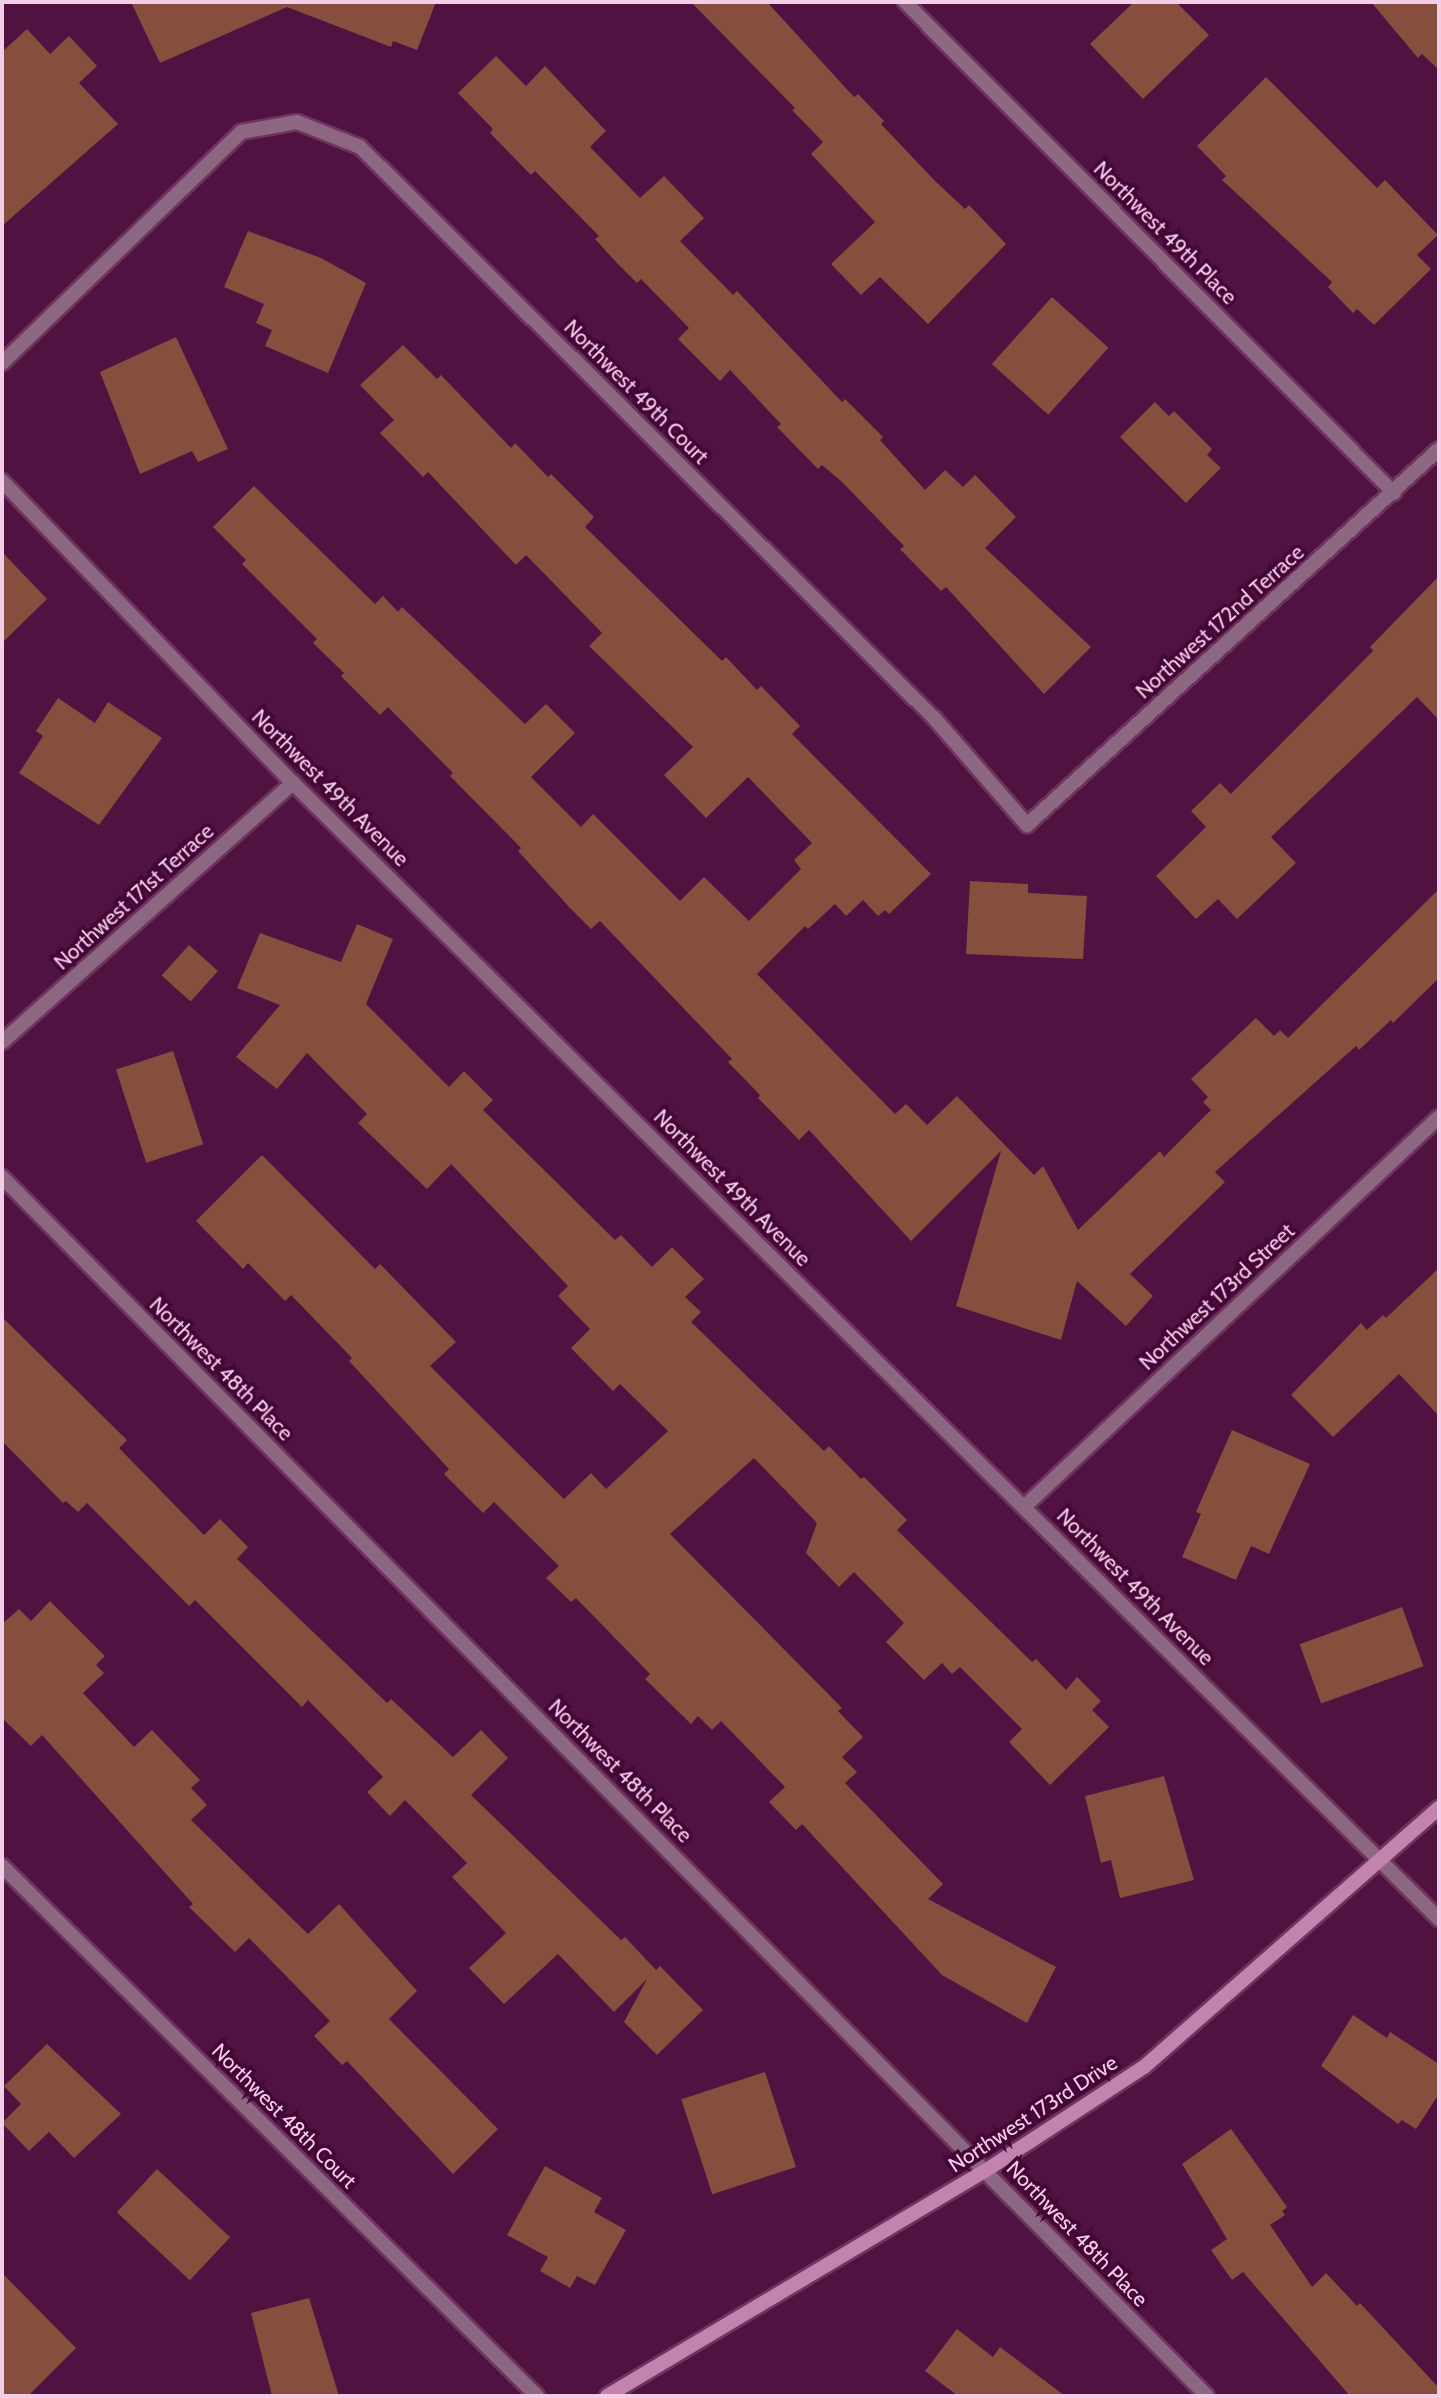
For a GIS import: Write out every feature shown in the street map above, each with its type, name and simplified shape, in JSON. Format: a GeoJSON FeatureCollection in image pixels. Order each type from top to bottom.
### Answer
{"type":"FeatureCollection","features":[{"type":"Feature","properties":{"kind":"street","name":"Northwest 49th Place"},"geometry":{"type":"LineString","coordinates":[[905,2],[1394,493]]}},
{"type":"Feature","properties":{"kind":"street","name":"Northwest 49th Court"},"geometry":{"type":"LineString","coordinates":[[2,363],[174,193],[242,132],[297,122],[360,146],[934,718],[1027,825]]}},
{"type":"Feature","properties":{"kind":"street","name":"Northwest 172nd Terrace"},"geometry":{"type":"LineString","coordinates":[[1027,825],[1394,493],[1439,449]]}},
{"type":"Feature","properties":{"kind":"street","name":"Northwest 49th Avenue"},"geometry":{"type":"LineString","coordinates":[[2,481],[293,783],[1439,1919]]}},
{"type":"Feature","properties":{"kind":"street","name":"Northwest 171st Terrace"},"geometry":{"type":"LineString","coordinates":[[2,1042],[293,783]]}},
{"type":"Feature","properties":{"kind":"street","name":"Northwest 173rd Street"},"geometry":{"type":"LineString","coordinates":[[1024,1507],[1439,1117]]}},
{"type":"Feature","properties":{"kind":"street","name":"Northwest 48th Place"},"geometry":{"type":"LineString","coordinates":[[2,1177],[1206,2396]]}},
{"type":"Feature","properties":{"kind":"street","name":"Northwest 173rd Drive"},"geometry":{"type":"LineString","coordinates":[[607,2396],[985,2171],[1144,2067],[1439,1808]]}},
{"type":"Feature","properties":{"kind":"street","name":"Northwest 48th Court"},"geometry":{"type":"LineString","coordinates":[[2,1866],[537,2396]]}},
{"type":"Feature","properties":{"kind":"building"},"geometry":{"type":"Polygon","coordinates":[[[131,2],[436,2],[417,50],[393,41],[391,47],[287,7],[160,63],[131,2]]]}},
{"type":"Feature","properties":{"kind":"building"},"geometry":{"type":"Polygon","coordinates":[[[691,2],[767,2],[854,97],[858,94],[884,121],[881,124],[935,181],[965,209],[969,205],[1006,244],[928,324],[880,277],[861,295],[831,264],[875,222],[811,154],[823,142],[792,110],[795,108],[691,2]]]}},
{"type":"Feature","properties":{"kind":"building"},"geometry":{"type":"Polygon","coordinates":[[[1134,2],[1176,2],[1209,35],[1143,99],[1090,44],[1134,2]]]}},
{"type":"Feature","properties":{"kind":"building"},"geometry":{"type":"Polygon","coordinates":[[[1371,2],[1439,2],[1439,70],[1422,54],[1418,58],[1371,2]]]}},
{"type":"Feature","properties":{"kind":"building"},"geometry":{"type":"Polygon","coordinates":[[[27,29],[50,54],[69,36],[97,66],[79,83],[118,124],[2,226],[2,52],[27,29]]]}},
{"type":"Feature","properties":{"kind":"building"},"geometry":{"type":"Polygon","coordinates":[[[496,56],[526,86],[545,66],[606,131],[590,147],[640,198],[664,176],[704,218],[680,241],[733,295],[737,291],[842,402],[845,399],[883,437],[880,440],[925,490],[945,470],[963,487],[975,475],[1016,517],[985,548],[1091,647],[1044,694],[946,587],[941,591],[900,549],[904,546],[842,482],[822,465],[818,469],[777,427],[781,424],[730,370],[720,381],[678,339],[689,328],[641,279],[637,283],[616,262],[595,239],[599,236],[535,171],[531,175],[490,133],[493,129],[458,93],[496,56]]]}},
{"type":"Feature","properties":{"kind":"building"},"geometry":{"type":"Polygon","coordinates":[[[1266,77],[1377,188],[1385,180],[1438,235],[1417,255],[1431,269],[1374,325],[1357,309],[1353,313],[1328,287],[1332,282],[1222,180],[1226,176],[1197,146],[1266,77]]]}},
{"type":"Feature","properties":{"kind":"building"},"geometry":{"type":"Polygon","coordinates":[[[248,231],[321,258],[366,283],[328,373],[265,346],[272,330],[256,323],[264,304],[224,287],[248,231]]]}},
{"type":"Feature","properties":{"kind":"building"},"geometry":{"type":"Polygon","coordinates":[[[1052,297],[1108,348],[1048,415],[992,364],[1052,297]]]}},
{"type":"Feature","properties":{"kind":"building"},"geometry":{"type":"Polygon","coordinates":[[[176,337],[228,449],[198,462],[192,451],[140,474],[100,372],[176,337]]]}},
{"type":"Feature","properties":{"kind":"building"},"geometry":{"type":"Polygon","coordinates":[[[403,345],[437,379],[441,375],[511,448],[515,443],[548,477],[551,474],[594,517],[585,527],[722,661],[726,657],[757,690],[761,686],[800,726],[792,734],[931,874],[889,914],[885,910],[878,916],[863,900],[846,916],[835,904],[808,929],[805,926],[757,974],[895,1114],[906,1104],[927,1125],[957,1096],[1034,1175],[1043,1166],[1078,1230],[1160,1151],[1164,1157],[1211,1110],[1203,1102],[1208,1097],[1191,1079],[1256,1018],[1274,1036],[1280,1030],[1288,1038],[1439,889],[1439,978],[1393,1023],[1391,1020],[1359,1050],[1356,1046],[1215,1172],[1225,1182],[1130,1274],[1153,1296],[1126,1326],[1077,1281],[1061,1340],[956,1306],[1001,1151],[911,1241],[809,1130],[799,1140],[758,1098],[760,1095],[728,1062],[732,1059],[600,921],[591,929],[570,908],[518,851],[521,848],[450,776],[453,773],[388,707],[380,715],[341,676],[344,673],[313,643],[317,639],[242,564],[246,560],[213,527],[254,486],[375,604],[383,596],[398,612],[402,607],[525,724],[546,704],[575,733],[531,777],[581,827],[593,814],[680,901],[704,877],[749,921],[801,869],[794,860],[812,843],[748,777],[706,818],[664,775],[693,747],[589,646],[602,633],[526,555],[516,565],[428,472],[423,477],[380,433],[394,420],[360,385],[403,345]]]}},
{"type":"Feature","properties":{"kind":"building"},"geometry":{"type":"Polygon","coordinates":[[[1155,402],[1169,416],[1174,411],[1212,449],[1207,455],[1221,468],[1186,503],[1120,437],[1155,402]]]}},
{"type":"Feature","properties":{"kind":"building"},"geometry":{"type":"Polygon","coordinates":[[[2,552],[47,599],[2,643],[2,552]]]}},
{"type":"Feature","properties":{"kind":"building"},"geometry":{"type":"Polygon","coordinates":[[[1439,576],[1439,720],[1417,697],[1271,837],[1296,863],[1237,919],[1218,899],[1196,919],[1156,876],[1206,827],[1191,811],[1220,783],[1231,794],[1373,651],[1370,647],[1439,576]]]}},
{"type":"Feature","properties":{"kind":"building"},"geometry":{"type":"Polygon","coordinates":[[[58,698],[95,723],[108,702],[162,738],[99,825],[19,773],[43,736],[36,731],[58,698]]]}},
{"type":"Feature","properties":{"kind":"building"},"geometry":{"type":"Polygon","coordinates":[[[970,881],[1028,884],[1028,893],[1087,896],[1083,959],[966,954],[970,881]]]}},
{"type":"Feature","properties":{"kind":"building"},"geometry":{"type":"Polygon","coordinates":[[[357,924],[393,939],[366,1004],[449,1087],[464,1071],[493,1100],[483,1110],[615,1240],[621,1235],[652,1267],[672,1247],[704,1279],[685,1297],[701,1312],[691,1322],[824,1451],[829,1446],[861,1479],[864,1477],[907,1520],[897,1530],[1032,1662],[1036,1659],[1066,1690],[1077,1677],[1101,1701],[1092,1710],[1109,1727],[1050,1785],[1009,1742],[1022,1729],[960,1667],[952,1674],[942,1663],[924,1680],[886,1642],[904,1623],[854,1572],[839,1587],[806,1553],[817,1523],[754,1458],[670,1534],[842,1708],[838,1711],[863,1737],[842,1757],[857,1772],[845,1783],[943,1884],[928,1899],[1056,1967],[1027,2023],[942,1975],[802,1824],[796,1830],[769,1802],[785,1787],[721,1721],[712,1730],[698,1716],[691,1724],[645,1679],[650,1674],[576,1598],[571,1602],[546,1578],[559,1566],[494,1502],[483,1513],[444,1474],[449,1469],[349,1361],[352,1358],[291,1295],[285,1301],[248,1263],[243,1269],[196,1221],[262,1155],[375,1269],[380,1264],[456,1342],[430,1366],[564,1499],[591,1473],[606,1489],[668,1431],[620,1384],[613,1391],[571,1348],[590,1329],[558,1296],[568,1286],[451,1164],[427,1189],[358,1123],[367,1114],[307,1053],[277,1089],[236,1057],[280,1005],[237,988],[260,933],[341,962],[357,924]]]}},
{"type":"Feature","properties":{"kind":"building"},"geometry":{"type":"Polygon","coordinates":[[[189,945],[218,971],[191,1002],[162,975],[189,945]]]}},
{"type":"Feature","properties":{"kind":"building"},"geometry":{"type":"Polygon","coordinates":[[[173,1051],[203,1144],[146,1163],[116,1070],[173,1051]]]}},
{"type":"Feature","properties":{"kind":"building"},"geometry":{"type":"Polygon","coordinates":[[[1439,1268],[1439,1416],[1399,1374],[1333,1437],[1291,1395],[1361,1323],[1367,1330],[1383,1315],[1386,1318],[1439,1268]]]}},
{"type":"Feature","properties":{"kind":"building"},"geometry":{"type":"Polygon","coordinates":[[[2,1317],[127,1440],[119,1448],[204,1535],[220,1519],[248,1547],[237,1559],[387,1703],[391,1699],[453,1757],[481,1730],[508,1758],[471,1795],[621,1940],[625,1937],[656,1970],[660,1966],[703,2010],[657,2055],[624,2022],[647,1979],[614,2012],[558,1954],[504,2004],[469,1968],[506,1933],[452,1877],[467,1863],[405,1800],[390,1816],[367,1792],[383,1777],[308,1700],[302,1707],[195,1600],[189,1606],[87,1503],[78,1512],[66,1501],[63,1503],[2,1441],[2,1317]]]}},
{"type":"Feature","properties":{"kind":"building"},"geometry":{"type":"Polygon","coordinates":[[[1232,1430],[1310,1464],[1269,1554],[1251,1546],[1236,1580],[1182,1557],[1201,1514],[1196,1512],[1232,1430]]]}},
{"type":"Feature","properties":{"kind":"building"},"geometry":{"type":"Polygon","coordinates":[[[50,1601],[105,1656],[96,1665],[104,1673],[83,1693],[134,1747],[152,1730],[200,1780],[191,1788],[207,1805],[191,1820],[308,1934],[339,1904],[417,1991],[389,2019],[498,2129],[453,2174],[347,2061],[342,2065],[314,2036],[330,2021],[249,1938],[235,1952],[189,1907],[193,1904],[42,1735],[31,1746],[2,1718],[2,1624],[19,1609],[31,1621],[50,1601]]]}},
{"type":"Feature","properties":{"kind":"building"},"geometry":{"type":"Polygon","coordinates":[[[1402,1607],[1424,1666],[1321,1703],[1300,1644],[1402,1607]]]}},
{"type":"Feature","properties":{"kind":"building"},"geometry":{"type":"Polygon","coordinates":[[[1164,1776],[1194,1880],[1120,1898],[1111,1860],[1101,1863],[1085,1796],[1164,1776]]]}},
{"type":"Feature","properties":{"kind":"building"},"geometry":{"type":"Polygon","coordinates":[[[1353,2015],[1387,2038],[1390,2032],[1439,2064],[1439,2094],[1416,2129],[1402,2120],[1398,2124],[1321,2066],[1353,2015]]]}},
{"type":"Feature","properties":{"kind":"building"},"geometry":{"type":"Polygon","coordinates":[[[47,2044],[121,2114],[74,2158],[49,2132],[29,2151],[2,2123],[21,2104],[4,2086],[47,2044]]]}},
{"type":"Feature","properties":{"kind":"building"},"geometry":{"type":"Polygon","coordinates":[[[765,2072],[796,2167],[712,2194],[681,2099],[765,2072]]]}},
{"type":"Feature","properties":{"kind":"building"},"geometry":{"type":"Polygon","coordinates":[[[1231,2129],[1287,2207],[1282,2211],[1285,2215],[1270,2225],[1312,2287],[1326,2273],[1357,2306],[1360,2303],[1439,2388],[1439,2396],[1350,2396],[1243,2272],[1232,2280],[1211,2250],[1227,2239],[1182,2164],[1231,2129]]]}},
{"type":"Feature","properties":{"kind":"building"},"geometry":{"type":"Polygon","coordinates":[[[545,2166],[602,2198],[594,2212],[626,2230],[595,2285],[577,2276],[570,2288],[540,2271],[548,2257],[507,2235],[545,2166]]]}},
{"type":"Feature","properties":{"kind":"building"},"geometry":{"type":"Polygon","coordinates":[[[157,2169],[230,2237],[190,2280],[117,2212],[157,2169]]]}},
{"type":"Feature","properties":{"kind":"building"},"geometry":{"type":"Polygon","coordinates":[[[2,2273],[76,2348],[28,2396],[2,2396],[2,2273]]]}},
{"type":"Feature","properties":{"kind":"building"},"geometry":{"type":"Polygon","coordinates":[[[309,2298],[339,2396],[272,2396],[251,2313],[309,2298]]]}},
{"type":"Feature","properties":{"kind":"building"},"geometry":{"type":"Polygon","coordinates":[[[957,2329],[993,2357],[1000,2347],[1065,2396],[958,2396],[925,2371],[957,2329]]]}}]}
